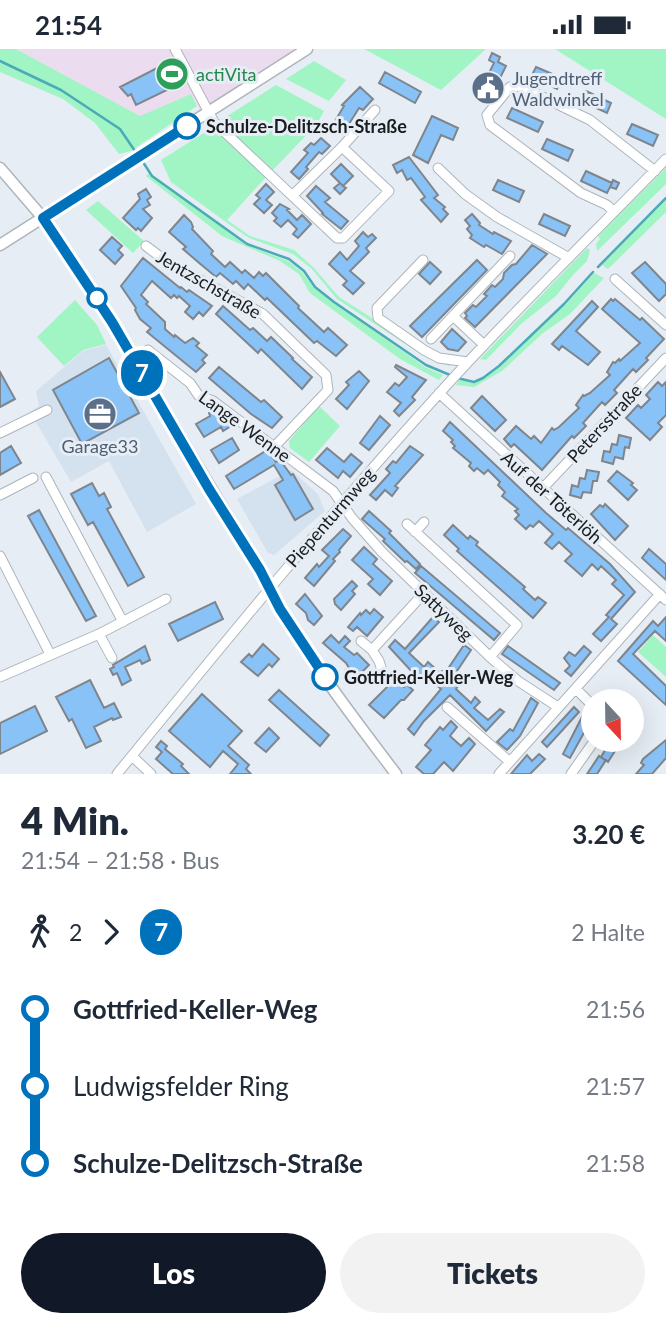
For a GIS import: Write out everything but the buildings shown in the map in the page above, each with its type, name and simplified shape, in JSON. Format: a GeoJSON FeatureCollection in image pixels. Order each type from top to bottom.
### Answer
{"type":"FeatureCollection","features":[{"type":"Feature","properties":{"kind":"main road"},"geometry":{"type":"LineString","coordinates":[[0,245],[307,49]]}},
{"type":"Feature","properties":{"kind":"main road"},"geometry":{"type":"LineString","coordinates":[[0,168],[43,218],[112,322],[209,489],[260,570],[280,609],[396,774]]}},
{"type":"Feature","properties":{"kind":"street"},"geometry":{"type":"LineString","coordinates":[[175,49],[214,122],[337,238],[343,238],[390,191],[342,147]]}},
{"type":"Feature","properties":{"kind":"street"},"geometry":{"type":"LineString","coordinates":[[614,212],[607,205],[580,193],[490,125],[487,115],[510,87],[520,86],[590,120],[654,171]]}},
{"type":"Feature","properties":{"kind":"street"},"geometry":{"type":"LineString","coordinates":[[293,195],[342,147],[374,110]]}},
{"type":"Feature","properties":{"kind":"street","name":"Piepenturmweg"},"geometry":{"type":"LineString","coordinates":[[117,774],[269,589],[446,385],[666,159]]}},
{"type":"Feature","properties":{"kind":"street"},"geometry":{"type":"LineString","coordinates":[[438,168],[466,194],[497,217],[569,258]]}},
{"type":"Feature","properties":{"kind":"street","name":"Jentzschstraße"},"geometry":{"type":"LineString","coordinates":[[146,246],[166,261],[263,314],[326,375],[328,390],[275,446]]}},
{"type":"Feature","properties":{"kind":"street"},"geometry":{"type":"LineString","coordinates":[[431,339],[510,256]]}},
{"type":"Feature","properties":{"kind":"street"},"geometry":{"type":"LineString","coordinates":[[422,260],[377,308],[378,318],[424,351],[439,358],[466,364]]}},
{"type":"Feature","properties":{"kind":"street"},"geometry":{"type":"LineString","coordinates":[[615,279],[666,325]]}},
{"type":"Feature","properties":{"kind":"street"},"geometry":{"type":"LineString","coordinates":[[453,316],[484,345]]}},
{"type":"Feature","properties":{"kind":"street","name":"Lange Wenne"},"geometry":{"type":"LineString","coordinates":[[148,350],[190,383],[199,396],[213,401],[275,446],[333,491],[343,503]]}},
{"type":"Feature","properties":{"kind":"street","name":"Petersstraße"},"geometry":{"type":"LineString","coordinates":[[542,488],[666,358]]}},
{"type":"Feature","properties":{"kind":"street","name":"Auf der Töterlöh"},"geometry":{"type":"LineString","coordinates":[[439,393],[663,597]]}},
{"type":"Feature","properties":{"kind":"street"},"geometry":{"type":"LineString","coordinates":[[0,433],[47,410]]}},
{"type":"Feature","properties":{"kind":"street"},"geometry":{"type":"LineString","coordinates":[[46,477],[123,622]]}},
{"type":"Feature","properties":{"kind":"street"},"geometry":{"type":"LineString","coordinates":[[0,495],[33,478]]}},
{"type":"Feature","properties":{"kind":"street","name":"Sattyweg"},"geometry":{"type":"LineString","coordinates":[[343,503],[352,518],[382,552],[490,657],[518,681],[558,707]]}},
{"type":"Feature","properties":{"kind":"street"},"geometry":{"type":"LineString","coordinates":[[415,532],[424,522]]}},
{"type":"Feature","properties":{"kind":"street"},"geometry":{"type":"LineString","coordinates":[[407,524],[520,628],[490,657]]}},
{"type":"Feature","properties":{"kind":"street"},"geometry":{"type":"LineString","coordinates":[[0,556],[50,654]]}},
{"type":"Feature","properties":{"kind":"street"},"geometry":{"type":"LineString","coordinates":[[372,650],[424,593]]}},
{"type":"Feature","properties":{"kind":"street"},"geometry":{"type":"LineString","coordinates":[[499,774],[558,707],[663,597]]}},
{"type":"Feature","properties":{"kind":"street"},"geometry":{"type":"LineString","coordinates":[[0,677],[123,622],[166,599]]}},
{"type":"Feature","properties":{"kind":"street"},"geometry":{"type":"LineString","coordinates":[[99,633],[112,658]]}},
{"type":"Feature","properties":{"kind":"street"},"geometry":{"type":"LineString","coordinates":[[361,641],[372,650],[383,674]]}},
{"type":"Feature","properties":{"kind":"street"},"geometry":{"type":"LineString","coordinates":[[576,689],[581,694]]}},
{"type":"Feature","properties":{"kind":"street"},"geometry":{"type":"LineString","coordinates":[[447,707],[510,762]]}},
{"type":"Feature","properties":{"kind":"street"},"geometry":{"type":"LineString","coordinates":[[571,774],[586,753]]}},
{"type":"Feature","properties":{"kind":"street"},"geometry":{"type":"LineString","coordinates":[[132,756],[151,774]]}},
{"type":"Feature","properties":{"kind":"shaded area"},"geometry":{"type":"Polygon","coordinates":[[[16,49],[296,49],[200,110],[191,94],[140,116],[16,49]]]}},
{"type":"Feature","properties":{"kind":"shaded area"},"geometry":{"type":"Polygon","coordinates":[[[106,345],[196,504],[147,532],[109,461],[71,482],[30,412],[39,406],[36,391],[83,351],[106,345]]]}},
{"type":"Feature","properties":{"kind":"shaded area"},"geometry":{"type":"Polygon","coordinates":[[[291,470],[318,494],[325,511],[274,555],[268,553],[237,499],[291,470]]]}},
{"type":"Feature","properties":{"kind":"green space"},"geometry":{"type":"Polygon","coordinates":[[[0,49],[16,49],[140,116],[191,94],[197,106],[131,151],[119,154],[95,123],[63,99],[0,72],[0,49]]]}},
{"type":"Feature","properties":{"kind":"green space"},"geometry":{"type":"Polygon","coordinates":[[[364,49],[486,49],[441,90],[364,49]]]}},
{"type":"Feature","properties":{"kind":"green space"},"geometry":{"type":"Polygon","coordinates":[[[555,49],[666,49],[666,119],[555,49]]]}},
{"type":"Feature","properties":{"kind":"green space"},"geometry":{"type":"Polygon","coordinates":[[[314,61],[346,80],[329,101],[286,79],[314,61]]]}},
{"type":"Feature","properties":{"kind":"green space"},"geometry":{"type":"Polygon","coordinates":[[[276,85],[324,111],[317,124],[272,171],[225,127],[221,120],[276,85]]]}},
{"type":"Feature","properties":{"kind":"green space"},"geometry":{"type":"Polygon","coordinates":[[[212,128],[266,177],[227,220],[250,236],[294,250],[339,297],[439,361],[451,365],[449,366],[422,355],[337,299],[312,269],[293,254],[249,238],[171,182],[161,160],[212,128]]]}},
{"type":"Feature","properties":{"kind":"green space"},"geometry":{"type":"Polygon","coordinates":[[[666,168],[666,184],[597,251],[596,244],[600,239],[598,236],[666,168]]]}},
{"type":"Feature","properties":{"kind":"green space"},"geometry":{"type":"Polygon","coordinates":[[[149,173],[246,245],[288,261],[302,272],[314,288],[425,367],[443,375],[439,380],[400,359],[310,293],[299,274],[280,261],[222,236],[146,176],[149,173]]]}},
{"type":"Feature","properties":{"kind":"green space"},"geometry":{"type":"Polygon","coordinates":[[[666,200],[666,212],[608,269],[602,265],[666,200]]]}},
{"type":"Feature","properties":{"kind":"green space"},"geometry":{"type":"Polygon","coordinates":[[[98,201],[144,241],[133,253],[86,210],[98,201]]]}},
{"type":"Feature","properties":{"kind":"green space"},"geometry":{"type":"Polygon","coordinates":[[[587,248],[590,250],[587,261],[556,296],[521,324],[486,360],[480,359],[587,248]]]}},
{"type":"Feature","properties":{"kind":"green space"},"geometry":{"type":"Polygon","coordinates":[[[594,273],[604,278],[570,314],[543,333],[502,371],[474,387],[456,385],[459,380],[474,383],[484,379],[500,367],[565,305],[594,273]]]}},
{"type":"Feature","properties":{"kind":"green space"},"geometry":{"type":"Polygon","coordinates":[[[75,300],[97,325],[106,344],[83,350],[64,366],[37,337],[75,300]]]}},
{"type":"Feature","properties":{"kind":"green space"},"geometry":{"type":"Polygon","coordinates":[[[319,406],[340,426],[309,462],[290,448],[289,441],[319,406]]]}},
{"type":"Feature","properties":{"kind":"green space"},"geometry":{"type":"Polygon","coordinates":[[[653,635],[666,647],[666,677],[638,652],[653,635]]]}},
{"type":"Feature","properties":{"kind":"waterway"},"geometry":{"type":"LineString","coordinates":[[0,61],[61,90],[120,129],[137,154]]}},
{"type":"Feature","properties":{"kind":"waterway"},"geometry":{"type":"LineString","coordinates":[[141,159],[152,176],[247,244],[289,259],[304,271],[315,287],[334,302],[426,365],[450,375]]}},
{"type":"Feature","properties":{"kind":"waterway"},"geometry":{"type":"LineString","coordinates":[[598,267],[666,198]]}},
{"type":"Feature","properties":{"kind":"waterway"},"geometry":{"type":"LineString","coordinates":[[457,378],[474,382],[499,366],[564,304],[593,272]]}},
{"type":"Feature","properties":{"kind":"bus line","name":"7"},"geometry":{"type":"LineString","coordinates":[[187,126],[43,218],[112,322],[209,489],[260,570],[280,609],[325,677]]}},
{"type":"Feature","properties":{"kind":"place","name":"actiVita"},"geometry":{"type":"Point","coordinates":[172,74]}},
{"type":"Feature","properties":{"kind":"place","name":"Jugendtreff Waldwinkel"},"geometry":{"type":"Point","coordinates":[488,88]}},
{"type":"Feature","properties":{"kind":"place","name":"Schulze-Delitzsch-Straße"},"geometry":{"type":"Point","coordinates":[187,126]}},
{"type":"Feature","properties":{"kind":"place","name":"Garage33"},"geometry":{"type":"Point","coordinates":[100,414]}},
{"type":"Feature","properties":{"kind":"place","name":"Gottfried-Keller-Weg"},"geometry":{"type":"Point","coordinates":[325,677]}}]}
